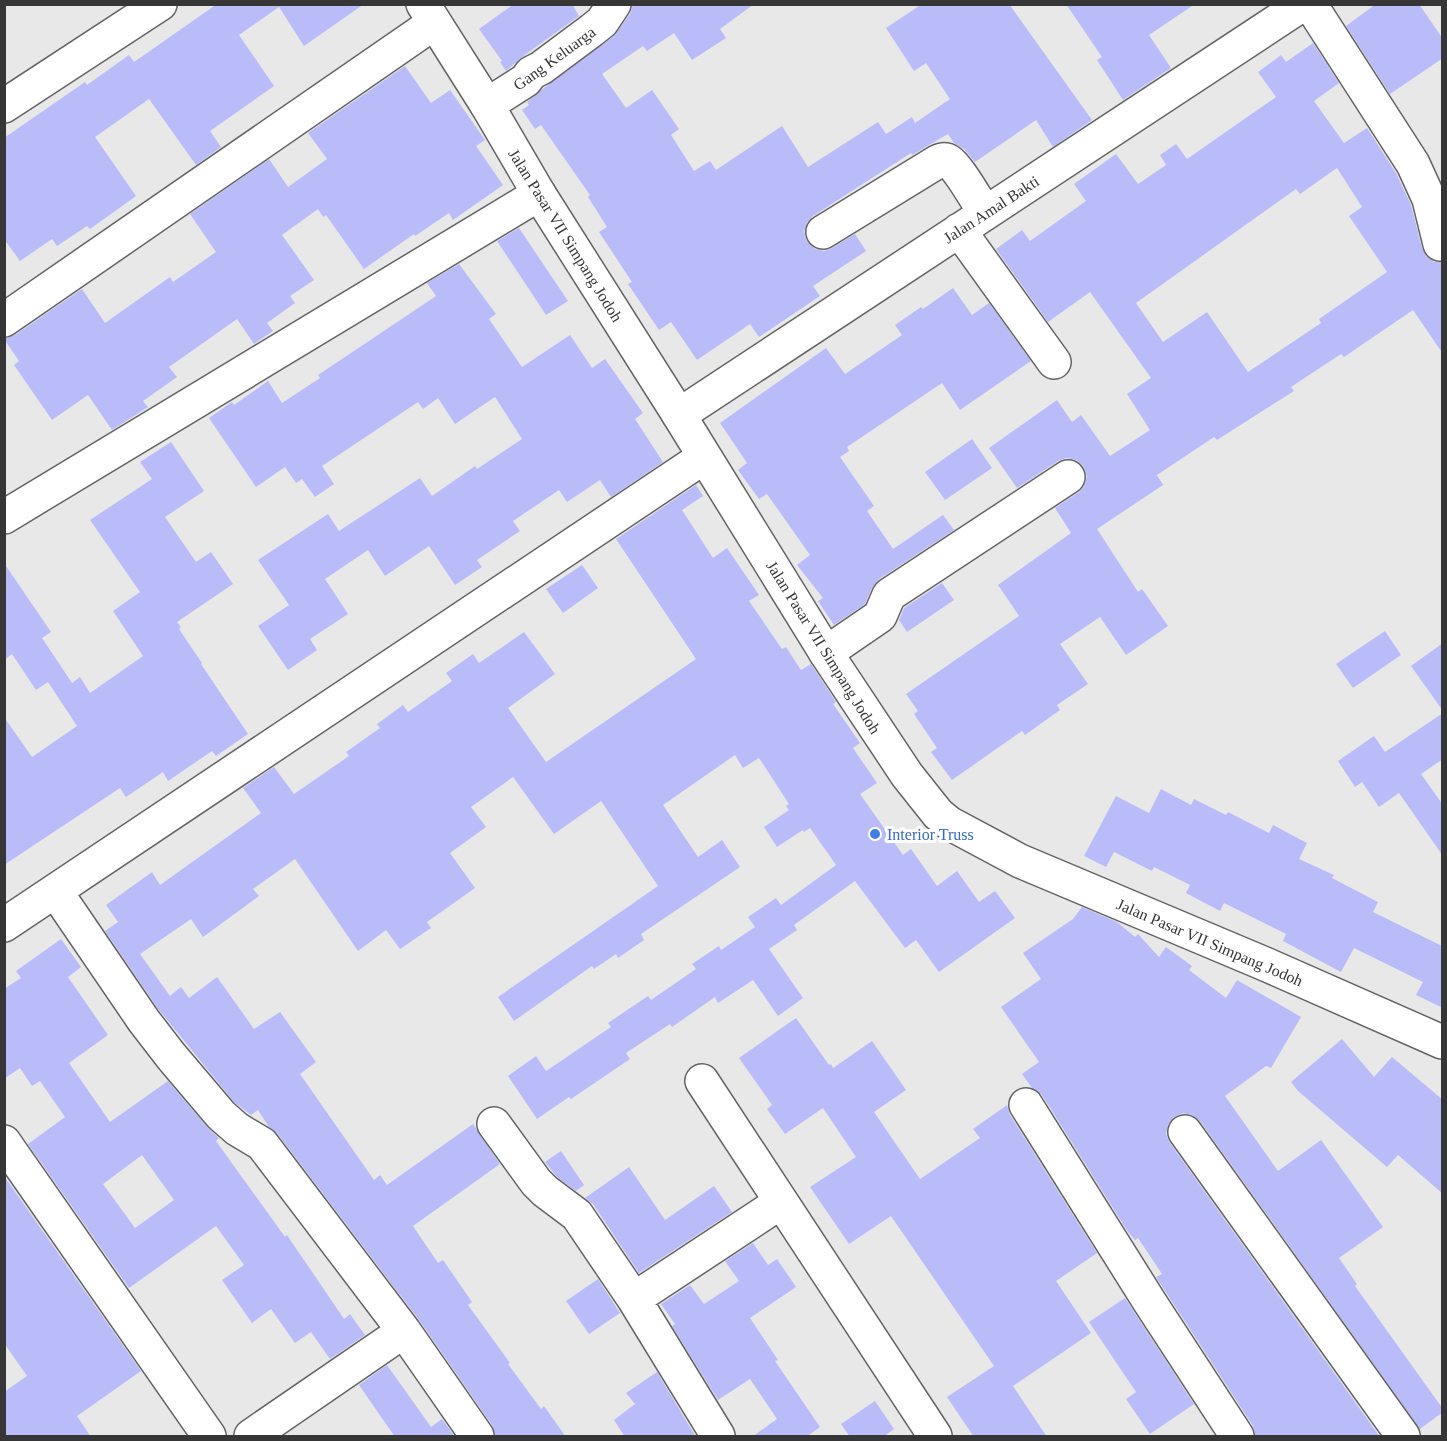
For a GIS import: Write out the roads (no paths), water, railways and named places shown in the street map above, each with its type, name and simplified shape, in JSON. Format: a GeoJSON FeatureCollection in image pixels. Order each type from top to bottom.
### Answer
{"type":"FeatureCollection","features":[{"type":"Feature","properties":{"kind":"street"},"geometry":{"type":"LineString","coordinates":[[4,106],[160,4]]}},
{"type":"Feature","properties":{"kind":"street","name":"Gang Keluarga"},"geometry":{"type":"LineString","coordinates":[[488,105],[526,80],[531,73],[602,22],[614,4]]}},
{"type":"Feature","properties":{"kind":"street","name":"Jalan Amal Bakti"},"geometry":{"type":"LineString","coordinates":[[679,415],[1303,4]]}},
{"type":"Feature","properties":{"kind":"street"},"geometry":{"type":"LineString","coordinates":[[1310,4],[1413,164],[1429,199],[1440,244]]}},
{"type":"Feature","properties":{"kind":"street"},"geometry":{"type":"LineString","coordinates":[[4,320],[429,14]]}},
{"type":"Feature","properties":{"kind":"street","name":"Jalan Pasar VII Simpang Jodoh"},"geometry":{"type":"LineString","coordinates":[[429,14],[488,105],[539,194],[826,653],[907,776],[933,809],[949,823],[1020,861],[1443,1042]]}},
{"type":"Feature","properties":{"kind":"street"},"geometry":{"type":"LineString","coordinates":[[823,232],[937,162],[949,160],[955,168],[972,222],[1054,362]]}},
{"type":"Feature","properties":{"kind":"street"},"geometry":{"type":"LineString","coordinates":[[9,506],[539,194]]}},
{"type":"Feature","properties":{"kind":"street"},"geometry":{"type":"LineString","coordinates":[[4,925],[704,457]]}},
{"type":"Feature","properties":{"kind":"street"},"geometry":{"type":"LineString","coordinates":[[826,653],[880,616],[890,596],[1068,477]]}},
{"type":"Feature","properties":{"kind":"street"},"geometry":{"type":"LineString","coordinates":[[56,892],[144,1021],[171,1056],[221,1115],[237,1129],[262,1144],[404,1331],[477,1437]]}},
{"type":"Feature","properties":{"kind":"street"},"geometry":{"type":"LineString","coordinates":[[702,1082],[935,1437]]}},
{"type":"Feature","properties":{"kind":"street"},"geometry":{"type":"LineString","coordinates":[[1026,1105],[1149,1301],[1238,1437]]}},
{"type":"Feature","properties":{"kind":"street"},"geometry":{"type":"LineString","coordinates":[[494,1124],[536,1182],[577,1215],[634,1299],[718,1437]]}},
{"type":"Feature","properties":{"kind":"street"},"geometry":{"type":"LineString","coordinates":[[1185,1132],[1403,1437]]}},
{"type":"Feature","properties":{"kind":"street"},"geometry":{"type":"LineString","coordinates":[[4,1142],[209,1437]]}},
{"type":"Feature","properties":{"kind":"street"},"geometry":{"type":"LineString","coordinates":[[634,1299],[781,1202]]}},
{"type":"Feature","properties":{"kind":"street"},"geometry":{"type":"LineString","coordinates":[[251,1437],[404,1331]]}},
{"type":"Feature","properties":{"kind":"place","name":"Interior Truss"},"geometry":{"type":"Point","coordinates":[875,834]}}]}
